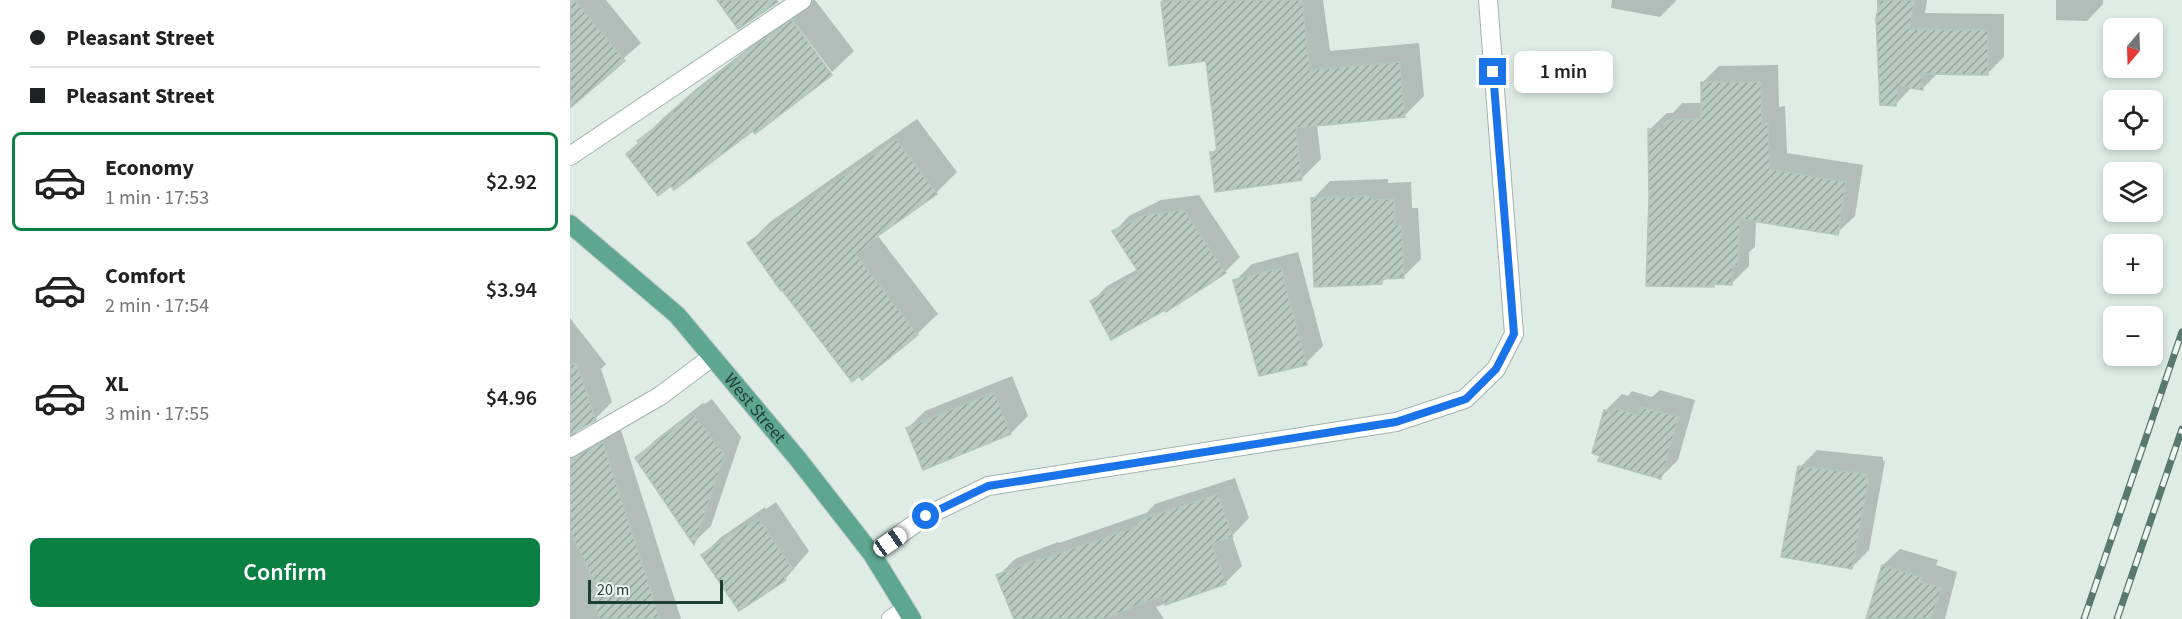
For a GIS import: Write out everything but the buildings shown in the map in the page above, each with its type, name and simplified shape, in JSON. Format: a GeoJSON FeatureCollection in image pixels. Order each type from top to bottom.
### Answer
{"type":"FeatureCollection","features":[{"type":"Feature","properties":{"kind":"main road","name":"West Street"},"geometry":{"type":"LineString","coordinates":[[570,224],[677,315],[798,459],[872,554],[903,616]]}},
{"type":"Feature","properties":{"kind":"street"},"geometry":{"type":"LineString","coordinates":[[570,156],[802,0]]}},
{"type":"Feature","properties":{"kind":"street"},"geometry":{"type":"LineString","coordinates":[[872,554],[926,516],[988,486],[1396,422],[1466,399],[1496,369],[1514,334],[1488,0]]}},
{"type":"Feature","properties":{"kind":"street"},"geometry":{"type":"LineString","coordinates":[[570,448],[660,396],[712,357]]}},
{"type":"Feature","properties":{"kind":"railway"},"geometry":{"type":"LineString","coordinates":[[2084,619],[2182,332]]}},
{"type":"Feature","properties":{"kind":"railway"},"geometry":{"type":"LineString","coordinates":[[2117,619],[2182,429]]}},
{"type":"Feature","properties":{"kind":"route"},"geometry":{"type":"LineString","coordinates":[[926,516],[988,486],[1396,422],[1466,399],[1496,369],[1514,334],[1493,72]]}}]}
